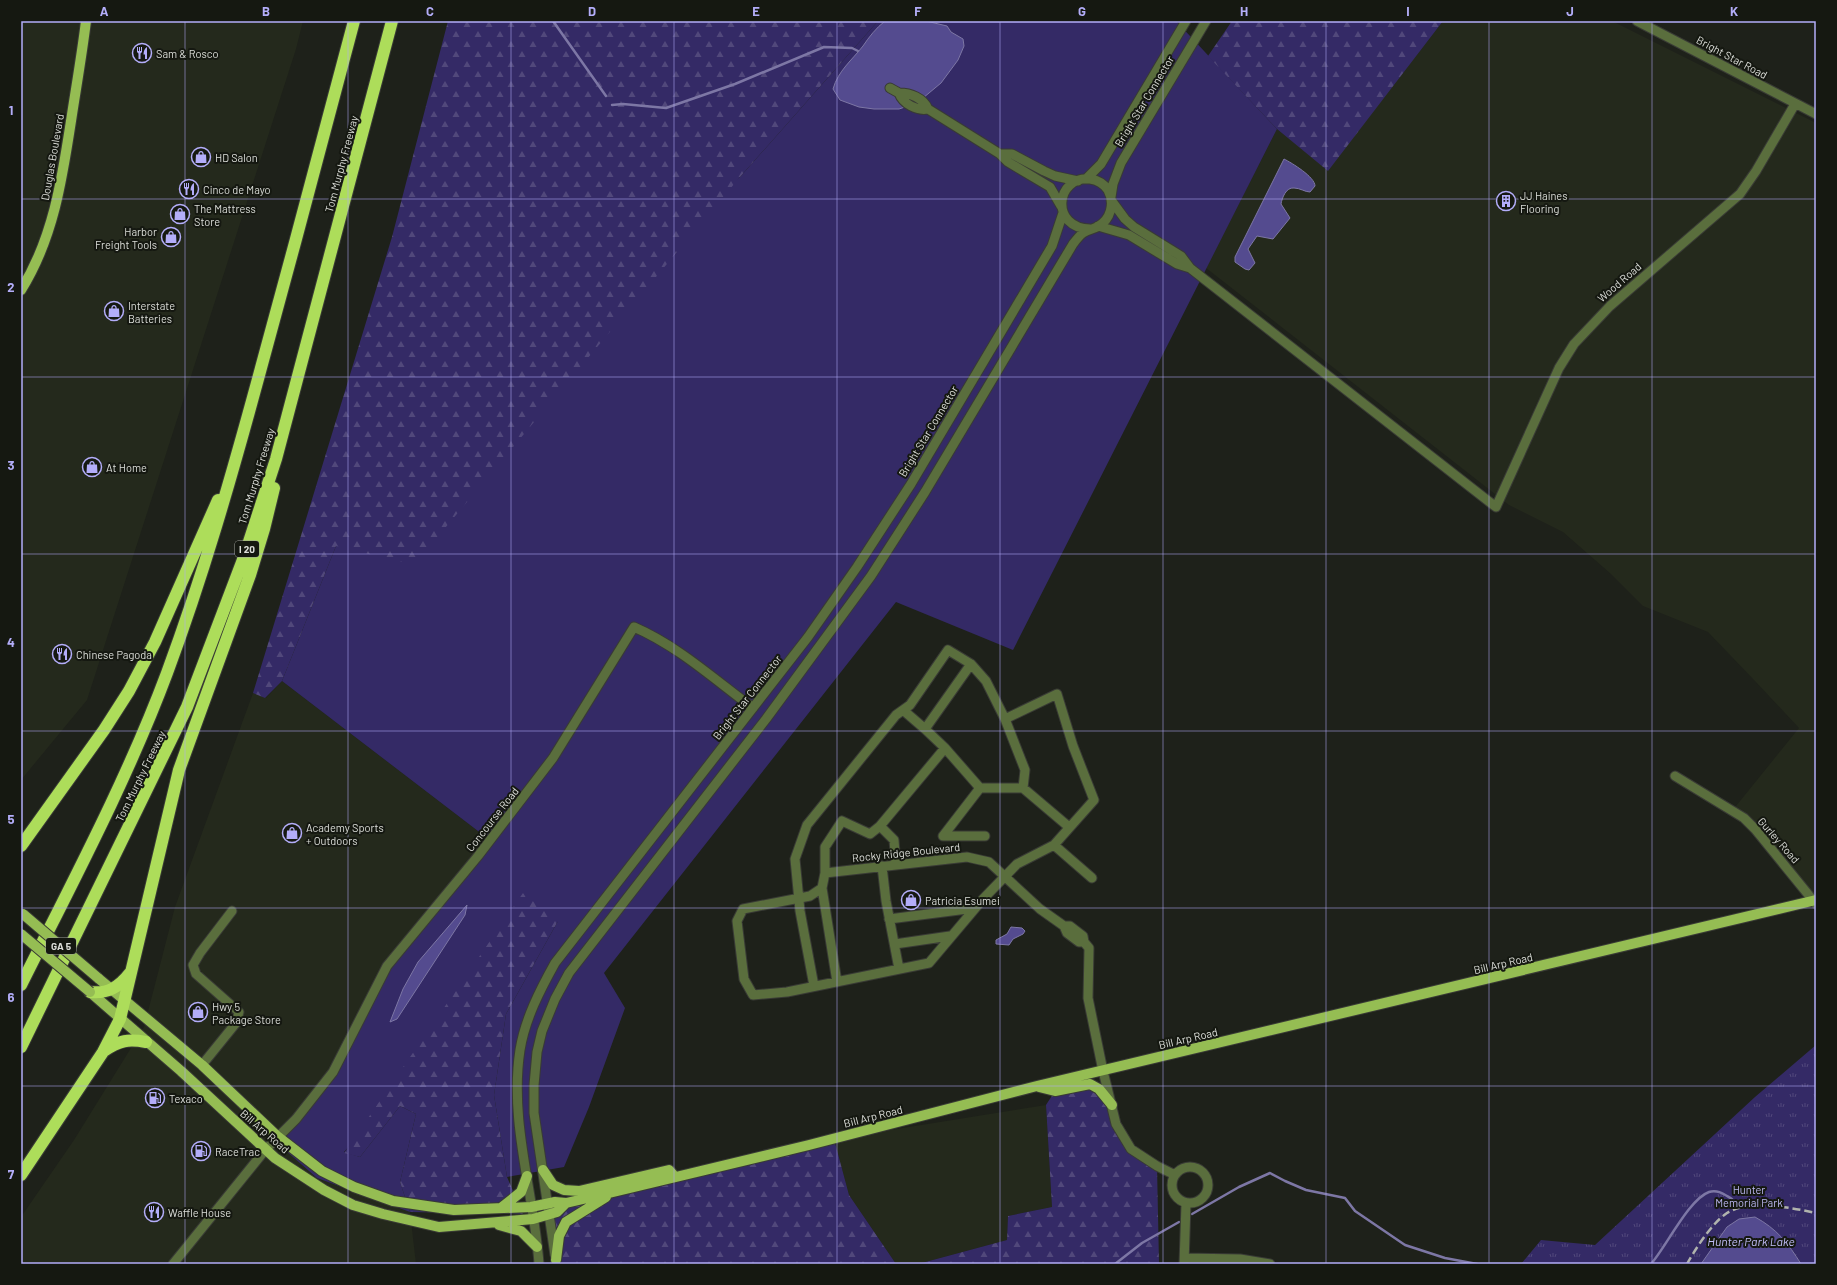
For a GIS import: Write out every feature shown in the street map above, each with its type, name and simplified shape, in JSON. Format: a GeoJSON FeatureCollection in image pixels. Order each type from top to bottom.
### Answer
{"type":"FeatureCollection","features":[{"type":"Feature","properties":{"kind":"highway","name":"Tom Murphy Freeway"},"geometry":{"type":"LineString","coordinates":[[21,985],[117,789],[153,709],[198,587],[235,464],[354,21]]}},
{"type":"Feature","properties":{"kind":"highway","name":"Tom Murphy Freeway"},"geometry":{"type":"LineString","coordinates":[[21,1047],[187,707],[244,557],[276,459],[392,21]]}},
{"type":"Feature","properties":{"kind":"highway"},"geometry":{"type":"LineString","coordinates":[[21,1175],[103,1052],[120,1019],[179,770],[237,611],[264,529],[273,494],[276,459]]}},
{"type":"Feature","properties":{"kind":"highway"},"geometry":{"type":"LineString","coordinates":[[21,846],[104,730],[142,668],[235,464]]}},
{"type":"Feature","properties":{"kind":"highway"},"geometry":{"type":"LineString","coordinates":[[90,992],[106,992],[112,990],[122,983],[130,973]]}},
{"type":"Feature","properties":{"kind":"highway"},"geometry":{"type":"LineString","coordinates":[[103,1052],[112,1045],[125,1040],[146,1042]]}},
{"type":"Feature","properties":{"kind":"main road","name":"Douglas Boulevard"},"geometry":{"type":"LineString","coordinates":[[21,290],[40,252],[54,212],[61,186],[86,21]]}},
{"type":"Feature","properties":{"kind":"main road","name":"Bill Arp Road"},"geometry":{"type":"LineString","coordinates":[[22,913],[125,1002],[202,1065],[277,1136],[322,1171],[354,1187],[393,1202],[454,1210],[531,1207],[547,1203],[566,1203],[809,1145],[1037,1086],[1815,902]]}},
{"type":"Feature","properties":{"kind":"main road","name":"Bill Arp Road"},"geometry":{"type":"LineString","coordinates":[[21,934],[191,1080],[275,1158],[324,1190],[353,1205],[383,1214],[439,1227],[533,1219],[557,1212],[566,1203]]}},
{"type":"Feature","properties":{"kind":"main road"},"geometry":{"type":"LineString","coordinates":[[1037,1086],[1055,1091],[1090,1084],[1099,1089],[1112,1105]]}},
{"type":"Feature","properties":{"kind":"main road"},"geometry":{"type":"LineString","coordinates":[[543,1170],[553,1185],[564,1190],[579,1191],[669,1170],[675,1176]]}},
{"type":"Feature","properties":{"kind":"main road"},"geometry":{"type":"LineString","coordinates":[[501,1208],[521,1192],[527,1176]]}},
{"type":"Feature","properties":{"kind":"main road"},"geometry":{"type":"LineString","coordinates":[[556,1262],[559,1236],[566,1222],[613,1192]]}},
{"type":"Feature","properties":{"kind":"main road"},"geometry":{"type":"LineString","coordinates":[[485,1223],[521,1231],[537,1247]]}},
{"type":"Feature","properties":{"kind":"street","name":"Bright Star Connector"},"geometry":{"type":"LineString","coordinates":[[1082,180],[1101,164],[1186,21]]}},
{"type":"Feature","properties":{"kind":"street","name":"Bright Star Connector"},"geometry":{"type":"LineString","coordinates":[[1111,198],[1113,184],[1121,163],[1206,21]]}},
{"type":"Feature","properties":{"kind":"street","name":"Bright Star Road"},"geometry":{"type":"LineString","coordinates":[[1637,21],[1816,114]]}},
{"type":"Feature","properties":{"kind":"street"},"geometry":{"type":"LineString","coordinates":[[890,88],[899,93],[908,93],[924,102],[928,109],[1000,154],[1008,162],[1050,187],[1067,220],[1073,225],[1081,229],[1094,228],[1130,235],[1177,264],[1190,268]]}},
{"type":"Feature","properties":{"kind":"street","name":"Wood Road"},"geometry":{"type":"LineString","coordinates":[[1190,268],[1496,506],[1556,375],[1574,344],[1604,311],[1740,194],[1756,171],[1795,104]]}},
{"type":"Feature","properties":{"kind":"street"},"geometry":{"type":"LineString","coordinates":[[1000,154],[1012,154],[1055,176],[1101,183],[1107,189],[1111,198],[1125,219],[1134,227],[1181,256],[1190,268]]}},
{"type":"Feature","properties":{"kind":"street"},"geometry":{"type":"LineString","coordinates":[[1062,209],[1066,190],[1082,180]]}},
{"type":"Feature","properties":{"kind":"street"},"geometry":{"type":"LineString","coordinates":[[556,1262],[534,1113],[537,1052],[555,999],[569,973],[766,719],[871,576],[929,486],[1067,253],[1082,234],[1105,221],[1110,214],[1111,198]]}},
{"type":"Feature","properties":{"kind":"street","name":"Bright Star Connector"},"geometry":{"type":"LineString","coordinates":[[539,1264],[518,1115],[517,1085],[520,1049],[539,992],[555,963],[808,637],[886,524],[1052,246],[1062,209]]}},
{"type":"Feature","properties":{"kind":"street","name":"Concourse Road"},"geometry":{"type":"LineString","coordinates":[[277,1136],[296,1119],[333,1072],[387,966],[478,856],[553,758],[634,627],[648,633],[677,652],[753,708]]}},
{"type":"Feature","properties":{"kind":"street"},"geometry":{"type":"LineString","coordinates":[[814,986],[799,898],[796,859],[807,825],[896,715],[910,705],[948,650],[972,664],[986,681],[1005,719],[1025,770],[1023,788]]}},
{"type":"Feature","properties":{"kind":"street"},"geometry":{"type":"LineString","coordinates":[[925,728],[972,664]]}},
{"type":"Feature","properties":{"kind":"street"},"geometry":{"type":"LineString","coordinates":[[822,888],[810,896],[743,909],[737,920],[744,979],[753,995],[787,992],[929,963],[950,936],[1017,864],[1054,845],[1094,800],[1073,746],[1057,694],[1005,719]]}},
{"type":"Feature","properties":{"kind":"street"},"geometry":{"type":"LineString","coordinates":[[903,710],[925,728],[945,748],[980,788],[1023,788],[1069,828]]}},
{"type":"Feature","properties":{"kind":"street"},"geometry":{"type":"LineString","coordinates":[[837,982],[822,888],[825,873],[825,847],[842,821],[870,834],[880,826],[945,748]]}},
{"type":"Feature","properties":{"kind":"street","name":"Gurley Road"},"geometry":{"type":"LineString","coordinates":[[1675,776],[1744,818],[1755,829],[1815,902]]}},
{"type":"Feature","properties":{"kind":"street"},"geometry":{"type":"LineString","coordinates":[[980,788],[943,836],[985,836]]}},
{"type":"Feature","properties":{"kind":"street"},"geometry":{"type":"LineString","coordinates":[[880,826],[894,840],[896,865]]}},
{"type":"Feature","properties":{"kind":"street"},"geometry":{"type":"LineString","coordinates":[[1054,845],[1092,878]]}},
{"type":"Feature","properties":{"kind":"street","name":"Rocky Ridge Boulevard"},"geometry":{"type":"LineString","coordinates":[[825,873],[967,857],[989,862],[1040,909],[1064,926],[1067,933],[1079,942],[1084,942],[1089,948],[1088,998],[1116,1124],[1131,1149],[1157,1166],[1175,1175]]}},
{"type":"Feature","properties":{"kind":"street"},"geometry":{"type":"LineString","coordinates":[[882,866],[889,919],[899,969]]}},
{"type":"Feature","properties":{"kind":"street"},"geometry":{"type":"LineString","coordinates":[[889,919],[975,908]]}},
{"type":"Feature","properties":{"kind":"street"},"geometry":{"type":"LineString","coordinates":[[202,1065],[236,1023],[239,1012],[196,974],[193,965],[200,953],[232,911]]}},
{"type":"Feature","properties":{"kind":"street"},"geometry":{"type":"LineString","coordinates":[[895,944],[950,936]]}},
{"type":"Feature","properties":{"kind":"street"},"geometry":{"type":"LineString","coordinates":[[173,1264],[277,1136]]}},
{"type":"Feature","properties":{"kind":"street"},"geometry":{"type":"LineString","coordinates":[[1187,1166],[1198,1169],[1205,1174],[1208,1182],[1208,1190],[1194,1204],[1186,1204],[1179,1200],[1174,1194],[1172,1186],[1175,1175],[1177,1171],[1187,1166]]}},
{"type":"Feature","properties":{"kind":"street"},"geometry":{"type":"LineString","coordinates":[[1186,1204],[1184,1261],[1240,1259],[1270,1264]]}},
{"type":"Feature","properties":{"kind":"shaded area"},"geometry":{"type":"Polygon","coordinates":[[[21,21],[303,21],[296,49],[87,700],[21,780],[21,21]]]}},
{"type":"Feature","properties":{"kind":"shaded area"},"geometry":{"type":"Polygon","coordinates":[[[1443,21],[1612,21],[1816,123],[1816,904],[1790,870],[1732,811],[1799,728],[1755,681],[1708,632],[1643,606],[1611,574],[1563,532],[1509,505],[1206,268],[1277,129],[1328,170],[1443,21]]]}},
{"type":"Feature","properties":{"kind":"shaded area"},"geometry":{"type":"Polygon","coordinates":[[[282,681],[491,841],[317,1178],[410,1212],[416,1264],[21,1264],[21,1217],[74,1140],[144,1027],[175,907],[253,693],[266,698],[282,681]]]}},
{"type":"Feature","properties":{"kind":"shaded area"},"geometry":{"type":"Polygon","coordinates":[[[1046,1105],[1052,1207],[1008,1216],[1007,1240],[918,1264],[896,1264],[849,1195],[834,1139],[1046,1105]]]}},
{"type":"Feature","properties":{"kind":"green space"},"geometry":{"type":"Polygon","coordinates":[[[448,21],[878,21],[740,177],[414,565],[336,546],[282,681],[265,698],[253,693],[392,237],[448,21]]]}},
{"type":"Feature","properties":{"kind":"green space"},"geometry":{"type":"Polygon","coordinates":[[[878,21],[1176,21],[1277,129],[1013,650],[896,602],[604,973],[625,1008],[589,1107],[564,1167],[507,1177],[494,1095],[506,1014],[558,921],[344,1152],[360,1157],[400,1106],[416,1114],[400,1182],[410,1212],[317,1178],[277,1143],[317,1091],[387,966],[491,841],[282,681],[336,546],[740,177],[878,21]]]}},
{"type":"Feature","properties":{"kind":"green space"},"geometry":{"type":"Polygon","coordinates":[[[1232,21],[1443,21],[1328,171],[1277,129],[1208,56],[1232,21]]]}},
{"type":"Feature","properties":{"kind":"green space"},"geometry":{"type":"Polygon","coordinates":[[[523,893],[558,921],[506,1014],[494,1095],[507,1177],[523,1214],[410,1212],[400,1182],[416,1114],[400,1106],[360,1157],[344,1153],[523,893]]]}},
{"type":"Feature","properties":{"kind":"green space","name":"Hunter Memorial Park"},"geometry":{"type":"Polygon","coordinates":[[[1816,1045],[1816,1264],[1521,1264],[1541,1240],[1595,1245],[1755,1097],[1816,1045]]]}},
{"type":"Feature","properties":{"kind":"green space"},"geometry":{"type":"Polygon","coordinates":[[[1099,1089],[1131,1149],[1157,1166],[1159,1264],[918,1264],[1007,1240],[1008,1216],[1052,1207],[1046,1105],[1055,1091],[1099,1089]]]}},
{"type":"Feature","properties":{"kind":"green space"},"geometry":{"type":"Polygon","coordinates":[[[834,1139],[849,1195],[896,1264],[556,1264],[549,1214],[566,1203],[834,1139]]]}},
{"type":"Feature","properties":{"kind":"water"},"geometry":{"type":"Polygon","coordinates":[[[885,21],[926,21],[947,26],[951,32],[963,39],[964,46],[958,60],[941,83],[917,103],[899,109],[874,109],[859,107],[840,100],[833,89],[838,77],[873,33],[885,21]]]}},
{"type":"Feature","properties":{"kind":"water"},"geometry":{"type":"Polygon","coordinates":[[[1284,159],[1307,175],[1314,182],[1315,186],[1310,192],[1294,188],[1287,191],[1283,196],[1281,204],[1290,218],[1273,239],[1257,236],[1248,249],[1255,263],[1249,270],[1245,269],[1235,262],[1235,257],[1284,159]]]}},
{"type":"Feature","properties":{"kind":"water"},"geometry":{"type":"Polygon","coordinates":[[[467,905],[465,915],[397,1019],[390,1022],[403,989],[418,962],[467,905]]]}},
{"type":"Feature","properties":{"kind":"water"},"geometry":{"type":"Polygon","coordinates":[[[1011,927],[1022,928],[1025,931],[1023,934],[1013,939],[1009,945],[996,944],[996,940],[1007,934],[1011,927]]]}},
{"type":"Feature","properties":{"kind":"water","name":"Hunter Park Lake"},"geometry":{"type":"Polygon","coordinates":[[[1755,1217],[1770,1226],[1781,1237],[1801,1264],[1701,1264],[1727,1227],[1739,1219],[1755,1217]]]}},
{"type":"Feature","properties":{"kind":"waterway"},"geometry":{"type":"LineString","coordinates":[[553,21],[606,96]]}},
{"type":"Feature","properties":{"kind":"waterway"},"geometry":{"type":"LineString","coordinates":[[612,105],[623,104],[666,108],[735,84],[824,47],[852,48],[858,51]]}},
{"type":"Feature","properties":{"kind":"waterway"},"geometry":{"type":"LineString","coordinates":[[1192,1214],[1239,1187],[1270,1173],[1306,1190],[1345,1198],[1355,1211],[1405,1245],[1445,1258],[1477,1264]]}},
{"type":"Feature","properties":{"kind":"waterway"},"geometry":{"type":"LineString","coordinates":[[1651,1264],[1686,1213],[1701,1196],[1715,1191],[1732,1199]]}},
{"type":"Feature","properties":{"kind":"waterway"},"geometry":{"type":"LineString","coordinates":[[1115,1264],[1142,1243],[1179,1222]]}},
{"type":"Feature","properties":{"kind":"railway"},"geometry":{"type":"LineString","coordinates":[[1687,1264],[1710,1229],[1721,1217],[1736,1209],[1747,1206],[1771,1206],[1816,1213]]}},
{"type":"Feature","properties":{"kind":"place","name":"Sam & Rosco"},"geometry":{"type":"Point","coordinates":[142,53]}},
{"type":"Feature","properties":{"kind":"place","name":"HD Salon"},"geometry":{"type":"Point","coordinates":[201,157]}},
{"type":"Feature","properties":{"kind":"place","name":"Cinco de Mayo"},"geometry":{"type":"Point","coordinates":[189,189]}},
{"type":"Feature","properties":{"kind":"place","name":"JJ Haines Flooring"},"geometry":{"type":"Point","coordinates":[1506,201]}},
{"type":"Feature","properties":{"kind":"place","name":"The Mattress Store"},"geometry":{"type":"Point","coordinates":[180,214]}},
{"type":"Feature","properties":{"kind":"place","name":"Harbor Freight Tools"},"geometry":{"type":"Point","coordinates":[171,237]}},
{"type":"Feature","properties":{"kind":"place","name":"Interstate Batteries"},"geometry":{"type":"Point","coordinates":[114,311]}},
{"type":"Feature","properties":{"kind":"place","name":"At Home"},"geometry":{"type":"Point","coordinates":[92,467]}},
{"type":"Feature","properties":{"kind":"place","name":"Chinese Pagoda"},"geometry":{"type":"Point","coordinates":[62,654]}},
{"type":"Feature","properties":{"kind":"place","name":"Academy Sports + Outdoors"},"geometry":{"type":"Point","coordinates":[292,833]}},
{"type":"Feature","properties":{"kind":"place","name":"Patricia Esumei"},"geometry":{"type":"Point","coordinates":[911,900]}},
{"type":"Feature","properties":{"kind":"place","name":"Hwy 5 Package Store"},"geometry":{"type":"Point","coordinates":[198,1012]}},
{"type":"Feature","properties":{"kind":"place","name":"Texaco"},"geometry":{"type":"Point","coordinates":[155,1098]}},
{"type":"Feature","properties":{"kind":"place","name":"RaceTrac"},"geometry":{"type":"Point","coordinates":[201,1151]}},
{"type":"Feature","properties":{"kind":"place","name":"Waffle House"},"geometry":{"type":"Point","coordinates":[154,1212]}}]}
